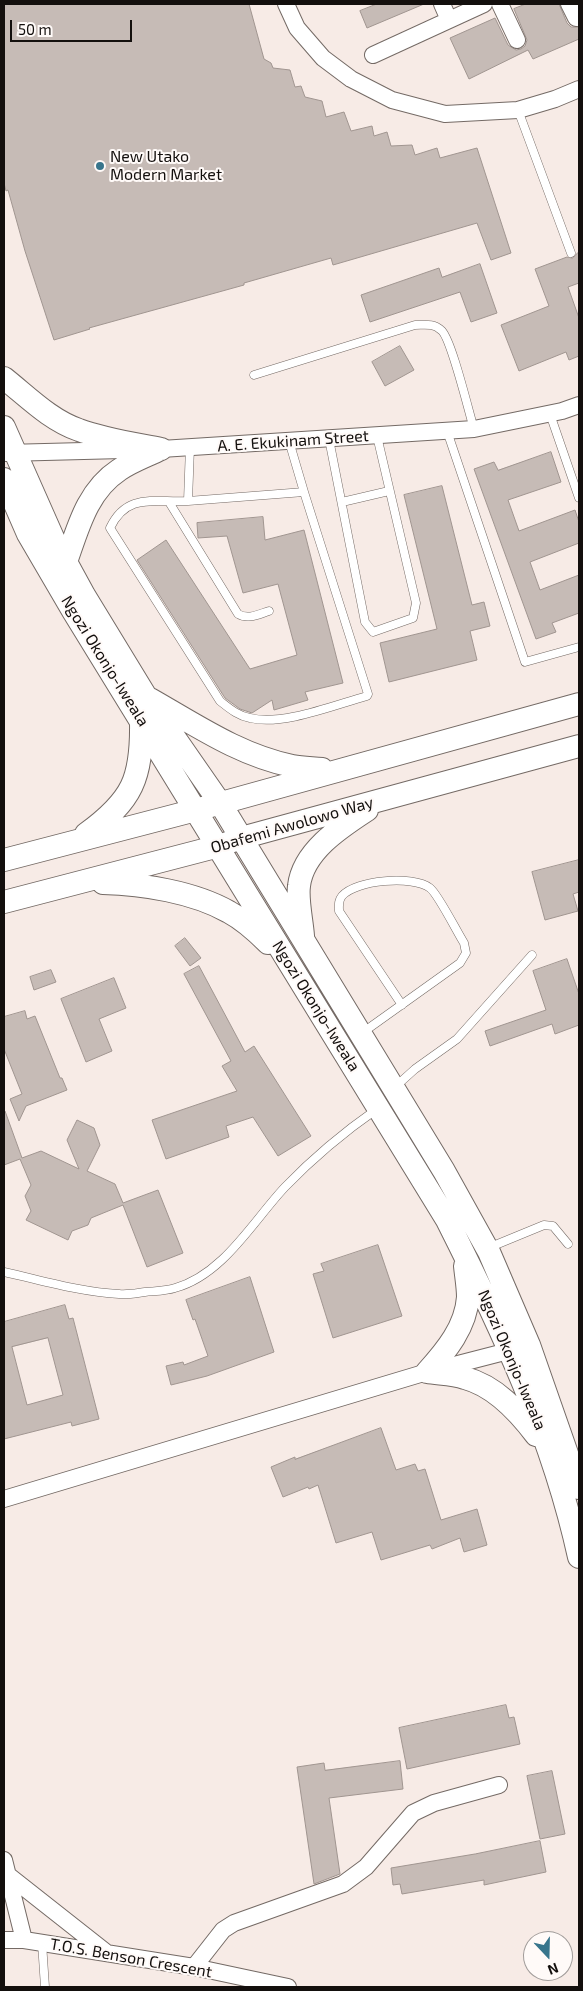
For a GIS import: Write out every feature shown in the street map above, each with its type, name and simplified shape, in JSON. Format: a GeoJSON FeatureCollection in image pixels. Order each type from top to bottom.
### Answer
{"type":"FeatureCollection","features":[{"type":"Feature","properties":{"kind":"street"},"geometry":{"type":"LineString","coordinates":[[286,4],[297,28],[322,58],[350,79],[392,100],[445,114],[518,110],[555,99],[579,89]]}},
{"type":"Feature","properties":{"kind":"street"},"geometry":{"type":"LineString","coordinates":[[442,4],[449,20]]}},
{"type":"Feature","properties":{"kind":"street"},"geometry":{"type":"LineString","coordinates":[[373,55],[484,4]]}},
{"type":"Feature","properties":{"kind":"street"},"geometry":{"type":"LineString","coordinates":[[500,4],[517,40]]}},
{"type":"Feature","properties":{"kind":"street"},"geometry":{"type":"LineString","coordinates":[[4,378],[31,402],[79,430],[161,449]]}},
{"type":"Feature","properties":{"kind":"street","name":"A. E. Ekukinam Street"},"geometry":{"type":"LineString","coordinates":[[9,453],[190,448],[474,430],[550,414],[579,405]]}},
{"type":"Feature","properties":{"kind":"street","name":"Ngozi Okonjo-Iweala"},"geometry":{"type":"LineString","coordinates":[[4,427],[9,453],[66,562],[145,696],[220,803],[444,1171],[488,1248],[520,1348],[574,1533],[579,1557]]}},
{"type":"Feature","properties":{"kind":"street"},"geometry":{"type":"LineString","coordinates":[[66,562],[83,513],[93,495],[104,482],[119,470],[161,449]]}},
{"type":"Feature","properties":{"kind":"street","name":"Ngozi Okonjo-Iweala"},"geometry":{"type":"LineString","coordinates":[[4,479],[28,534],[442,1212],[484,1293],[520,1348],[579,1488]]}},
{"type":"Feature","properties":{"kind":"street"},"geometry":{"type":"LineString","coordinates":[[145,696],[198,728],[256,756],[292,766],[336,770]]}},
{"type":"Feature","properties":{"kind":"street"},"geometry":{"type":"LineString","coordinates":[[4,860],[196,810],[579,704]]}},
{"type":"Feature","properties":{"kind":"street"},"geometry":{"type":"LineString","coordinates":[[80,839],[107,819],[123,802],[134,781],[141,752],[141,721]]}},
{"type":"Feature","properties":{"kind":"street","name":"Obafemi Awolowo Way"},"geometry":{"type":"LineString","coordinates":[[4,902],[219,846],[241,838],[579,746]]}},
{"type":"Feature","properties":{"kind":"street"},"geometry":{"type":"LineString","coordinates":[[304,942],[299,886],[304,869],[331,834],[382,800]]}},
{"type":"Feature","properties":{"kind":"street"},"geometry":{"type":"LineString","coordinates":[[72,883],[132,884],[198,900],[228,911],[251,926],[288,962]]}},
{"type":"Feature","properties":{"kind":"street"},"geometry":{"type":"LineString","coordinates":[[427,1372],[447,1350],[465,1316],[468,1296],[464,1253]]}},
{"type":"Feature","properties":{"kind":"street"},"geometry":{"type":"LineString","coordinates":[[4,1499],[427,1372],[520,1348]]}},
{"type":"Feature","properties":{"kind":"street"},"geometry":{"type":"LineString","coordinates":[[427,1372],[465,1378],[487,1387],[523,1417],[549,1451]]}},
{"type":"Feature","properties":{"kind":"street"},"geometry":{"type":"LineString","coordinates":[[194,1967],[223,1930],[234,1923],[343,1884],[356,1876],[413,1813],[434,1803],[499,1785]]}},
{"type":"Feature","properties":{"kind":"street"},"geometry":{"type":"LineString","coordinates":[[5,1872],[24,1940]]}},
{"type":"Feature","properties":{"kind":"street"},"geometry":{"type":"LineString","coordinates":[[5,1872],[109,1954]]}},
{"type":"Feature","properties":{"kind":"street","name":"T.O.S. Benson Crescent"},"geometry":{"type":"LineString","coordinates":[[4,1940],[24,1940],[194,1967],[251,1984],[288,1987]]}},
{"type":"Feature","properties":{"kind":"lane"},"geometry":{"type":"LineString","coordinates":[[518,110],[571,253]]}},
{"type":"Feature","properties":{"kind":"lane"},"geometry":{"type":"LineString","coordinates":[[254,375],[415,325],[432,325],[443,331],[450,345],[474,430]]}},
{"type":"Feature","properties":{"kind":"lane"},"geometry":{"type":"LineString","coordinates":[[550,414],[579,498]]}},
{"type":"Feature","properties":{"kind":"lane"},"geometry":{"type":"LineString","coordinates":[[447,431],[525,662],[579,647]]}},
{"type":"Feature","properties":{"kind":"lane"},"geometry":{"type":"LineString","coordinates":[[329,439],[365,622],[373,632],[413,618],[416,603],[376,436]]}},
{"type":"Feature","properties":{"kind":"lane"},"geometry":{"type":"LineString","coordinates":[[289,441],[368,694],[367,696],[289,718],[272,720],[250,718],[231,710],[220,701],[110,528],[115,517],[124,507],[146,501],[188,501],[304,492]]}},
{"type":"Feature","properties":{"kind":"lane"},"geometry":{"type":"LineString","coordinates":[[188,501],[190,448]]}},
{"type":"Feature","properties":{"kind":"lane"},"geometry":{"type":"LineString","coordinates":[[342,502],[389,490]]}},
{"type":"Feature","properties":{"kind":"lane"},"geometry":{"type":"LineString","coordinates":[[169,502],[238,614],[249,617],[269,611]]}},
{"type":"Feature","properties":{"kind":"lane"},"geometry":{"type":"LineString","coordinates":[[360,1034],[402,1005],[460,963],[466,952],[464,943],[431,889],[421,883],[408,880],[362,884],[352,888],[343,895],[339,902],[338,911],[402,1005]]}},
{"type":"Feature","properties":{"kind":"lane"},"geometry":{"type":"LineString","coordinates":[[393,1089],[415,1069],[457,1039],[532,955]]}},
{"type":"Feature","properties":{"kind":"lane"},"geometry":{"type":"LineString","coordinates":[[4,1272],[65,1286],[120,1294],[175,1288],[190,1282],[226,1256],[277,1196],[324,1149],[379,1108]]}},
{"type":"Feature","properties":{"kind":"lane"},"geometry":{"type":"LineString","coordinates":[[488,1248],[544,1225],[552,1226],[568,1244]]}},
{"type":"Feature","properties":{"kind":"lane"},"geometry":{"type":"LineString","coordinates":[[42,1943],[46,1987]]}},
{"type":"Feature","properties":{"kind":"building"},"geometry":{"type":"Polygon","coordinates":[[[4,4],[249,4],[264,59],[271,63],[273,68],[290,70],[295,87],[301,86],[305,97],[322,101],[326,117],[344,112],[351,131],[372,126],[374,136],[387,132],[391,146],[412,145],[415,155],[437,148],[440,158],[477,148],[511,253],[491,260],[477,223],[333,265],[331,258],[244,283],[244,285],[89,328],[54,340],[25,251],[8,190],[6,191],[4,183],[4,4]]]}},
{"type":"Feature","properties":{"kind":"building"},"geometry":{"type":"Polygon","coordinates":[[[377,4],[424,4],[367,28],[360,11],[377,4]]]}},
{"type":"Feature","properties":{"kind":"building"},"geometry":{"type":"Polygon","coordinates":[[[526,4],[559,4],[567,23],[571,27],[579,27],[579,39],[533,59],[528,50],[469,79],[450,38],[495,18],[508,45],[516,50],[521,49],[525,46],[527,40],[514,9],[526,4]]]}},
{"type":"Feature","properties":{"kind":"building"},"geometry":{"type":"Polygon","coordinates":[[[579,252],[579,283],[568,287],[579,318],[579,356],[569,360],[566,352],[519,371],[501,325],[549,306],[535,269],[567,257],[572,258],[579,252]]]}},
{"type":"Feature","properties":{"kind":"building"},"geometry":{"type":"Polygon","coordinates":[[[480,264],[497,313],[471,322],[460,292],[370,322],[361,295],[439,268],[442,277],[480,264]]]}},
{"type":"Feature","properties":{"kind":"building"},"geometry":{"type":"Polygon","coordinates":[[[400,346],[414,370],[385,386],[372,362],[400,346]]]}},
{"type":"Feature","properties":{"kind":"building"},"geometry":{"type":"Polygon","coordinates":[[[551,452],[561,482],[508,500],[519,531],[575,510],[579,522],[579,543],[530,562],[540,590],[579,575],[579,613],[552,623],[556,632],[536,639],[474,469],[494,462],[498,470],[551,452]]]}},
{"type":"Feature","properties":{"kind":"building"},"geometry":{"type":"Polygon","coordinates":[[[442,486],[472,605],[484,602],[490,626],[470,631],[477,660],[389,682],[380,643],[437,629],[404,495],[442,486]]]}},
{"type":"Feature","properties":{"kind":"building"},"geometry":{"type":"Polygon","coordinates":[[[263,517],[265,540],[304,530],[343,683],[305,692],[308,700],[274,710],[272,700],[252,713],[240,709],[225,698],[137,560],[166,540],[250,669],[297,655],[278,584],[243,593],[227,536],[198,538],[197,523],[263,517]]]}},
{"type":"Feature","properties":{"kind":"building"},"geometry":{"type":"Polygon","coordinates":[[[579,860],[579,892],[573,894],[578,911],[545,920],[532,872],[579,860]]]}},
{"type":"Feature","properties":{"kind":"building"},"geometry":{"type":"Polygon","coordinates":[[[185,938],[201,958],[190,966],[175,946],[185,938]]]}},
{"type":"Feature","properties":{"kind":"building"},"geometry":{"type":"Polygon","coordinates":[[[567,959],[579,994],[579,1025],[555,1034],[552,1024],[490,1046],[485,1031],[546,1010],[533,971],[567,959]]]}},
{"type":"Feature","properties":{"kind":"building"},"geometry":{"type":"Polygon","coordinates":[[[199,966],[245,1052],[254,1046],[311,1136],[278,1156],[253,1117],[226,1126],[229,1137],[166,1159],[152,1120],[237,1091],[222,1066],[231,1061],[184,974],[199,966]]]}},
{"type":"Feature","properties":{"kind":"building"},"geometry":{"type":"Polygon","coordinates":[[[51,970],[56,982],[34,990],[30,977],[51,970]]]}},
{"type":"Feature","properties":{"kind":"building"},"geometry":{"type":"Polygon","coordinates":[[[114,978],[126,1008],[99,1019],[112,1051],[86,1062],[61,999],[114,978]]]}},
{"type":"Feature","properties":{"kind":"building"},"geometry":{"type":"Polygon","coordinates":[[[25,1011],[27,1019],[35,1016],[60,1078],[62,1078],[67,1090],[26,1106],[19,1121],[10,1099],[22,1094],[4,1049],[4,1017],[25,1011]]]}},
{"type":"Feature","properties":{"kind":"building"},"geometry":{"type":"Polygon","coordinates":[[[4,1111],[22,1158],[41,1151],[79,1169],[67,1140],[77,1120],[94,1128],[100,1145],[87,1171],[115,1184],[123,1203],[158,1190],[183,1253],[147,1267],[123,1205],[91,1218],[88,1225],[72,1231],[68,1240],[26,1220],[31,1211],[25,1196],[31,1185],[20,1159],[4,1165],[4,1111]]]}},
{"type":"Feature","properties":{"kind":"building"},"geometry":{"type":"Polygon","coordinates":[[[378,1245],[402,1316],[333,1338],[313,1274],[324,1271],[321,1264],[378,1245]]]}},
{"type":"Feature","properties":{"kind":"building"},"geometry":{"type":"Polygon","coordinates":[[[250,1277],[274,1352],[207,1376],[171,1385],[166,1366],[183,1362],[184,1365],[208,1356],[186,1300],[250,1277]]]}},
{"type":"Feature","properties":{"kind":"building"},"geometry":{"type":"Polygon","coordinates":[[[65,1305],[69,1319],[73,1318],[99,1419],[72,1426],[71,1422],[4,1439],[4,1322],[65,1305]],[[48,1338],[12,1347],[27,1405],[63,1395],[48,1338]]]}},
{"type":"Feature","properties":{"kind":"building"},"geometry":{"type":"Polygon","coordinates":[[[381,1428],[396,1470],[415,1464],[418,1471],[425,1469],[441,1520],[477,1509],[487,1545],[464,1552],[460,1538],[432,1549],[430,1545],[381,1560],[372,1532],[336,1543],[318,1485],[283,1497],[271,1467],[381,1428]]]}},
{"type":"Feature","properties":{"kind":"building"},"geometry":{"type":"Polygon","coordinates":[[[506,1705],[509,1718],[514,1717],[520,1744],[407,1769],[399,1728],[506,1705]]]}},
{"type":"Feature","properties":{"kind":"building"},"geometry":{"type":"Polygon","coordinates":[[[400,1761],[403,1789],[329,1798],[340,1874],[314,1884],[297,1767],[324,1763],[325,1770],[400,1761]]]}},
{"type":"Feature","properties":{"kind":"building"},"geometry":{"type":"Polygon","coordinates":[[[552,1771],[565,1834],[540,1839],[527,1776],[552,1771]]]}},
{"type":"Feature","properties":{"kind":"building"},"geometry":{"type":"Polygon","coordinates":[[[540,1841],[546,1872],[484,1885],[484,1880],[402,1894],[400,1884],[393,1885],[391,1868],[540,1841]]]}},
{"type":"Feature","properties":{"kind":"place","name":"New Utako Modern Market"},"geometry":{"type":"Point","coordinates":[100,166]}}]}
